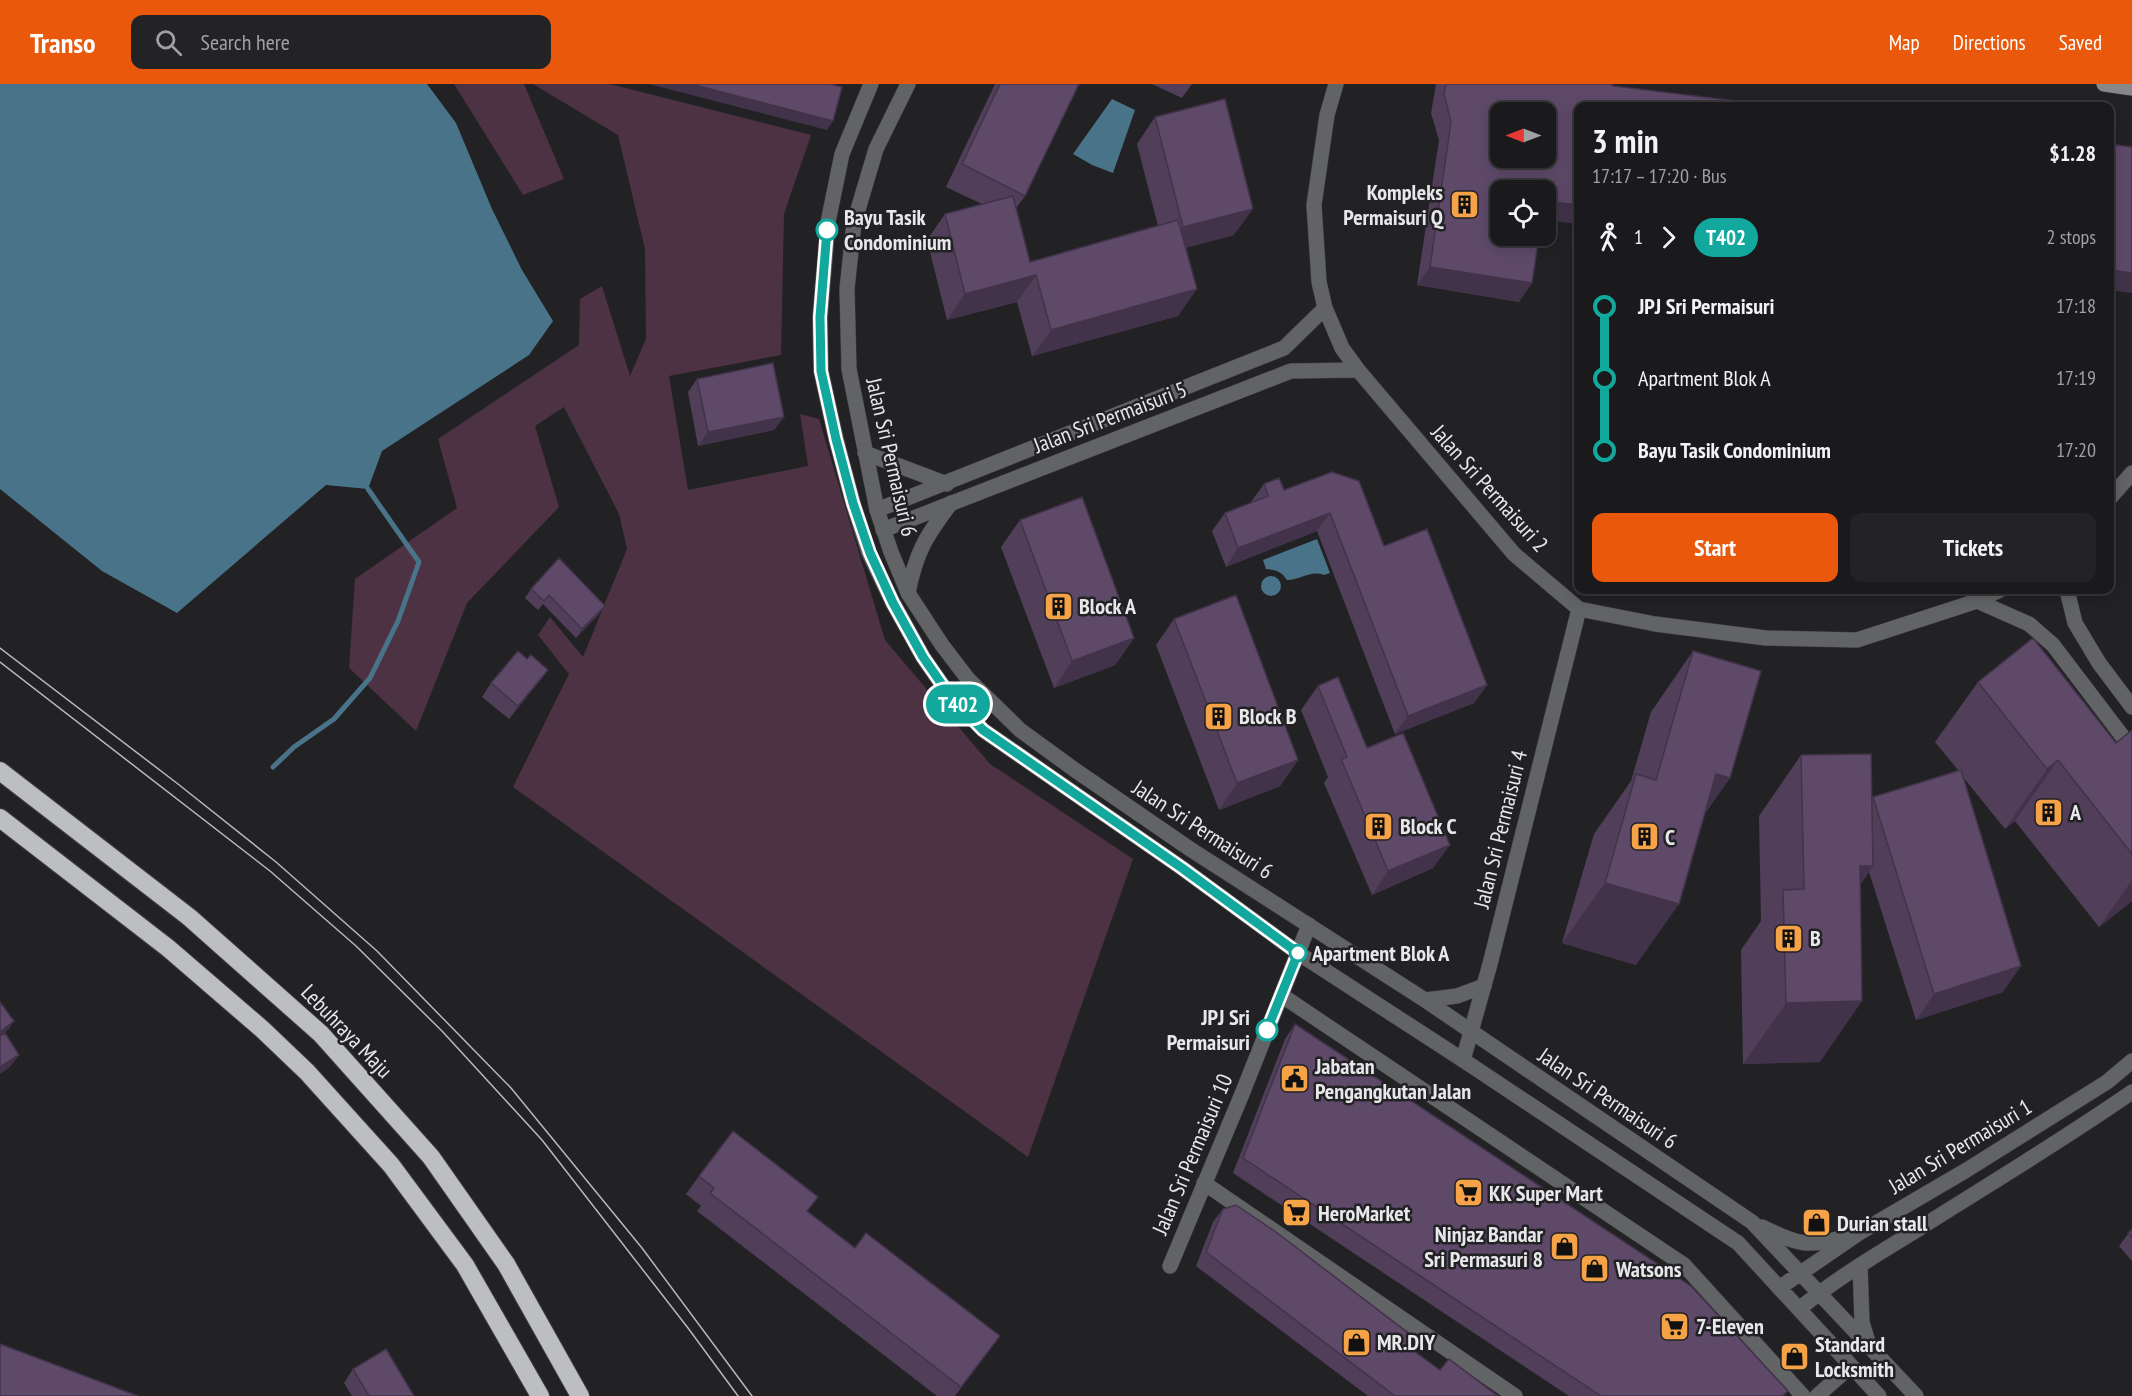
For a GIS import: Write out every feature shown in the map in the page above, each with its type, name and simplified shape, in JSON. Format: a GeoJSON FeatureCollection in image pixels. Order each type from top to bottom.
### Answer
{"type":"FeatureCollection","features":[{"type":"Feature","properties":{"kind":"highway","name":"Lebuhraya Maju"},"geometry":{"type":"LineString","coordinates":[[0,771],[189,917],[321,1034],[431,1157],[506,1264],[579,1394]]}},
{"type":"Feature","properties":{"kind":"highway"},"geometry":{"type":"LineString","coordinates":[[0,818],[168,948],[262,1029],[307,1072],[391,1165],[465,1265],[540,1396]]}},
{"type":"Feature","properties":{"kind":"main road"},"geometry":{"type":"LineString","coordinates":[[2104,84],[2132,88]]}},
{"type":"Feature","properties":{"kind":"street","name":"Jalan Sri Permaisuri 6"},"geometry":{"type":"LineString","coordinates":[[871,84],[842,154],[828,222],[820,317],[821,371],[853,503],[870,553],[893,603],[923,657],[950,696],[983,730],[1182,868],[1298,953],[1738,1243],[1879,1396]]}},
{"type":"Feature","properties":{"kind":"street","name":"Jalan Sri Permaisuri 6"},"geometry":{"type":"LineString","coordinates":[[908,84],[876,149],[854,223],[847,289],[849,369],[877,521],[908,593],[942,645],[968,679],[1020,730],[1191,849],[1425,1000],[1752,1222],[1916,1396]]}},
{"type":"Feature","properties":{"kind":"street","name":"Jalan Sri Permaisuri 2"},"geometry":{"type":"LineString","coordinates":[[1336,84],[1327,115],[1314,205],[1319,282],[1325,308],[1342,348],[1358,370],[1514,554],[1579,609],[1655,624],[1766,638],[1857,640],[1977,601],[1992,594]]}},
{"type":"Feature","properties":{"kind":"street","name":"Jalan Sri Permaisuri 5"},"geometry":{"type":"LineString","coordinates":[[877,521],[947,484],[1284,348],[1325,308]]}},
{"type":"Feature","properties":{"kind":"street","name":"Jalan Sri Permaisuri 5"},"geometry":{"type":"LineString","coordinates":[[877,521],[951,503],[1291,371],[1358,370]]}},
{"type":"Feature","properties":{"kind":"street"},"geometry":{"type":"LineString","coordinates":[[865,453],[947,484]]}},
{"type":"Feature","properties":{"kind":"street"},"geometry":{"type":"LineString","coordinates":[[2114,493],[2132,473]]}},
{"type":"Feature","properties":{"kind":"street"},"geometry":{"type":"LineString","coordinates":[[853,503],[877,521],[870,553]]}},
{"type":"Feature","properties":{"kind":"street"},"geometry":{"type":"LineString","coordinates":[[908,593],[914,565],[923,543],[951,503]]}},
{"type":"Feature","properties":{"kind":"street"},"geometry":{"type":"LineString","coordinates":[[2068,594],[2075,623],[2099,663],[2132,707]]}},
{"type":"Feature","properties":{"kind":"street"},"geometry":{"type":"LineString","coordinates":[[1977,601],[2029,624],[2054,645],[2132,749]]}},
{"type":"Feature","properties":{"kind":"street","name":"Jalan Sri Permaisuri 4"},"geometry":{"type":"LineString","coordinates":[[1463,1060],[1484,986],[1579,609]]}},
{"type":"Feature","properties":{"kind":"street","name":"Jalan Sri Permaisuri 10"},"geometry":{"type":"LineString","coordinates":[[1170,1266],[1309,925]]}},
{"type":"Feature","properties":{"kind":"street"},"geometry":{"type":"LineString","coordinates":[[1425,1000],[1457,996],[1484,986]]}},
{"type":"Feature","properties":{"kind":"street"},"geometry":{"type":"LineString","coordinates":[[1281,995],[1684,1265],[1803,1396]]}},
{"type":"Feature","properties":{"kind":"street","name":"Jalan Sri Permaisuri 1"},"geometry":{"type":"LineString","coordinates":[[1779,1288],[1859,1233],[1965,1171],[2097,1088],[2132,1061]]}},
{"type":"Feature","properties":{"kind":"street","name":"Jalan Sri Permaisuri 1"},"geometry":{"type":"LineString","coordinates":[[1798,1308],[1860,1265],[2086,1124],[2132,1092]]}},
{"type":"Feature","properties":{"kind":"street"},"geometry":{"type":"LineString","coordinates":[[1204,1183],[1515,1396]]}},
{"type":"Feature","properties":{"kind":"street"},"geometry":{"type":"LineString","coordinates":[[1752,1222],[1792,1242],[1805,1244],[1822,1244],[1859,1233]]}},
{"type":"Feature","properties":{"kind":"street"},"geometry":{"type":"LineString","coordinates":[[1860,1265],[1862,1322],[1869,1347]]}},
{"type":"Feature","properties":{"kind":"street"},"geometry":{"type":"LineString","coordinates":[[1817,1396],[1851,1366]]}},
{"type":"Feature","properties":{"kind":"shaded area"},"geometry":{"type":"Polygon","coordinates":[[[454,84],[524,84],[564,179],[523,195],[454,84]]]}},
{"type":"Feature","properties":{"kind":"shaded area"},"geometry":{"type":"Polygon","coordinates":[[[533,84],[610,84],[811,135],[784,214],[781,355],[669,376],[688,490],[808,466],[800,414],[819,419],[885,640],[990,764],[1133,859],[1028,1157],[513,787],[569,674],[538,635],[550,617],[583,657],[627,549],[619,514],[564,407],[535,426],[559,507],[467,603],[416,731],[349,668],[355,579],[457,508],[438,439],[579,345],[580,299],[602,286],[630,376],[646,339],[645,249],[618,135],[533,84]]]}},
{"type":"Feature","properties":{"kind":"water"},"geometry":{"type":"Polygon","coordinates":[[[0,84],[427,84],[456,123],[492,209],[522,270],[553,321],[529,355],[382,451],[368,489],[326,485],[177,613],[102,571],[0,489],[0,84]]]}},
{"type":"Feature","properties":{"kind":"water"},"geometry":{"type":"Polygon","coordinates":[[[1112,99],[1135,110],[1113,173],[1073,154],[1112,99]]]}},
{"type":"Feature","properties":{"kind":"water"},"geometry":{"type":"Polygon","coordinates":[[[1317,539],[1330,573],[1310,574],[1287,580],[1278,572],[1266,569],[1263,560],[1317,539]]]}},
{"type":"Feature","properties":{"kind":"water"},"geometry":{"type":"Polygon","coordinates":[[[1271,576],[1278,579],[1281,586],[1278,593],[1271,596],[1264,593],[1261,586],[1264,579],[1271,576]]]}},
{"type":"Feature","properties":{"kind":"building"},"geometry":{"type":"Polygon","coordinates":[[[691,84],[831,84],[842,87],[833,121],[691,84]]]}},
{"type":"Feature","properties":{"kind":"building"},"geometry":{"type":"Polygon","coordinates":[[[1000,84],[1079,84],[1025,196],[962,164],[1000,84]]]}},
{"type":"Feature","properties":{"kind":"building","name":"Kompleks Permaisuri Q"},"geometry":{"type":"Polygon","coordinates":[[[1446,84],[1610,84],[1745,102],[1574,102],[1574,205],[1556,202],[1556,180],[1490,180],[1490,246],[1538,246],[1532,283],[1430,267],[1451,122],[1444,94],[1446,84]]]}},
{"type":"Feature","properties":{"kind":"building"},"geometry":{"type":"Polygon","coordinates":[[[1225,99],[1253,209],[1183,227],[1155,117],[1225,99]]]}},
{"type":"Feature","properties":{"kind":"building"},"geometry":{"type":"Polygon","coordinates":[[[2114,145],[2132,147],[2132,273],[2114,270],[2114,145]]]}},
{"type":"Feature","properties":{"kind":"building"},"geometry":{"type":"Polygon","coordinates":[[[1013,196],[1030,262],[1178,220],[1197,289],[1051,330],[1036,275],[965,294],[945,214],[1013,196]]]}},
{"type":"Feature","properties":{"kind":"building"},"geometry":{"type":"Polygon","coordinates":[[[773,363],[784,417],[708,432],[697,379],[773,363]]]}},
{"type":"Feature","properties":{"kind":"building"},"geometry":{"type":"Polygon","coordinates":[[[1332,472],[1359,481],[1384,546],[1427,529],[1487,685],[1408,716],[1330,513],[1238,548],[1225,513],[1268,496],[1264,484],[1279,478],[1284,490],[1332,472]]]}},
{"type":"Feature","properties":{"kind":"building"},"geometry":{"type":"Polygon","coordinates":[[[1082,497],[1134,638],[1072,661],[1020,520],[1082,497]]]}},
{"type":"Feature","properties":{"kind":"building"},"geometry":{"type":"Polygon","coordinates":[[[559,558],[605,606],[582,629],[549,595],[544,601],[531,589],[559,558]]]}},
{"type":"Feature","properties":{"kind":"building"},"geometry":{"type":"Polygon","coordinates":[[[1236,595],[1298,760],[1237,783],[1174,619],[1236,595]]]}},
{"type":"Feature","properties":{"kind":"building"},"geometry":{"type":"Polygon","coordinates":[[[2033,638],[2116,743],[2132,730],[2132,854],[2058,760],[2047,769],[1978,682],[2033,638]]]}},
{"type":"Feature","properties":{"kind":"building"},"geometry":{"type":"Polygon","coordinates":[[[518,651],[527,659],[531,655],[548,670],[518,706],[491,683],[518,651]]]}},
{"type":"Feature","properties":{"kind":"building"},"geometry":{"type":"Polygon","coordinates":[[[1693,651],[1761,671],[1730,778],[1716,774],[1679,904],[1605,883],[1636,774],[1656,780],[1693,651]]]}},
{"type":"Feature","properties":{"kind":"building"},"geometry":{"type":"Polygon","coordinates":[[[1338,677],[1367,748],[1403,733],[1450,845],[1388,871],[1341,759],[1347,757],[1318,686],[1338,677]]]}},
{"type":"Feature","properties":{"kind":"building"},"geometry":{"type":"Polygon","coordinates":[[[1871,754],[1873,866],[1860,866],[1862,1001],[1786,1003],[1783,890],[1804,889],[1801,755],[1871,754]]]}},
{"type":"Feature","properties":{"kind":"building"},"geometry":{"type":"Polygon","coordinates":[[[1961,770],[2021,966],[1934,994],[1873,797],[1961,770]]]}},
{"type":"Feature","properties":{"kind":"building"},"geometry":{"type":"Polygon","coordinates":[[[0,1002],[14,1021],[0,1032],[0,1002]]]}},
{"type":"Feature","properties":{"kind":"building"},"geometry":{"type":"Polygon","coordinates":[[[1295,1024],[1691,1286],[1788,1391],[1782,1396],[1601,1396],[1243,1158],[1295,1024]]]}},
{"type":"Feature","properties":{"kind":"building"},"geometry":{"type":"Polygon","coordinates":[[[5,1033],[19,1055],[0,1067],[0,1036],[5,1033]]]}},
{"type":"Feature","properties":{"kind":"building"},"geometry":{"type":"Polygon","coordinates":[[[733,1131],[818,1197],[807,1211],[855,1248],[866,1233],[1000,1336],[961,1387],[710,1193],[714,1188],[699,1176],[733,1131]]]}},
{"type":"Feature","properties":{"kind":"building"},"geometry":{"type":"Polygon","coordinates":[[[1236,1205],[1276,1232],[1420,1342],[1414,1351],[1440,1370],[1449,1359],[1498,1396],[1395,1396],[1206,1252],[1223,1209],[1236,1205]]]}},
{"type":"Feature","properties":{"kind":"building"},"geometry":{"type":"Polygon","coordinates":[[[0,1344],[138,1396],[0,1396],[0,1344]]]}},
{"type":"Feature","properties":{"kind":"building"},"geometry":{"type":"Polygon","coordinates":[[[386,1349],[414,1396],[369,1396],[353,1369],[386,1349]]]}},
{"type":"Feature","properties":{"kind":"waterway"},"geometry":{"type":"LineString","coordinates":[[273,767],[294,747],[334,719],[370,678],[398,621],[419,562],[368,489]]}},
{"type":"Feature","properties":{"kind":"tram line"},"geometry":{"type":"LineString","coordinates":[[0,648],[276,862],[377,951],[511,1088],[642,1248],[752,1396]]}},
{"type":"Feature","properties":{"kind":"tram line"},"geometry":{"type":"LineString","coordinates":[[0,662],[270,871],[356,946],[442,1031],[542,1140],[738,1396]]}},
{"type":"Feature","properties":{"kind":"bus line","name":"T402"},"geometry":{"type":"LineString","coordinates":[[827,230],[820,317],[821,371],[853,503],[870,553],[893,603],[923,657],[950,696],[983,730],[1182,868],[1298,953],[1267,1030]]}},
{"type":"Feature","properties":{"kind":"place","name":"Kompleks Permaisuri Q"},"geometry":{"type":"Point","coordinates":[1464,205]}},
{"type":"Feature","properties":{"kind":"place","name":"Bayu Tasik Condominium"},"geometry":{"type":"Point","coordinates":[827,230]}},
{"type":"Feature","properties":{"kind":"place","name":"Block A"},"geometry":{"type":"Point","coordinates":[1058,606]}},
{"type":"Feature","properties":{"kind":"place","name":"Block B"},"geometry":{"type":"Point","coordinates":[1218,716]}},
{"type":"Feature","properties":{"kind":"place","name":"A"},"geometry":{"type":"Point","coordinates":[2049,812]}},
{"type":"Feature","properties":{"kind":"place","name":"Block C"},"geometry":{"type":"Point","coordinates":[1379,826]}},
{"type":"Feature","properties":{"kind":"place","name":"C"},"geometry":{"type":"Point","coordinates":[1644,837]}},
{"type":"Feature","properties":{"kind":"place","name":"B"},"geometry":{"type":"Point","coordinates":[1789,938]}},
{"type":"Feature","properties":{"kind":"place","name":"Apartment Blok A"},"geometry":{"type":"Point","coordinates":[1298,953]}},
{"type":"Feature","properties":{"kind":"place","name":"JPJ Sri Permaisuri"},"geometry":{"type":"Point","coordinates":[1267,1030]}},
{"type":"Feature","properties":{"kind":"place","name":"Jabatan Pengangkutan Jalan"},"geometry":{"type":"Point","coordinates":[1294,1079]}},
{"type":"Feature","properties":{"kind":"place","name":"KK Super Mart"},"geometry":{"type":"Point","coordinates":[1468,1193]}},
{"type":"Feature","properties":{"kind":"place","name":"HeroMarket"},"geometry":{"type":"Point","coordinates":[1297,1213]}},
{"type":"Feature","properties":{"kind":"place","name":"Durian stall"},"geometry":{"type":"Point","coordinates":[1816,1223]}},
{"type":"Feature","properties":{"kind":"place","name":"Ninjaz Bandar Sri Permasuri 8"},"geometry":{"type":"Point","coordinates":[1564,1247]}},
{"type":"Feature","properties":{"kind":"place","name":"Watsons"},"geometry":{"type":"Point","coordinates":[1595,1269]}},
{"type":"Feature","properties":{"kind":"place","name":"7-Eleven"},"geometry":{"type":"Point","coordinates":[1675,1326]}},
{"type":"Feature","properties":{"kind":"place","name":"MR.DIY"},"geometry":{"type":"Point","coordinates":[1356,1342]}},
{"type":"Feature","properties":{"kind":"place","name":"Standard Locksmith"},"geometry":{"type":"Point","coordinates":[1794,1357]}}]}
